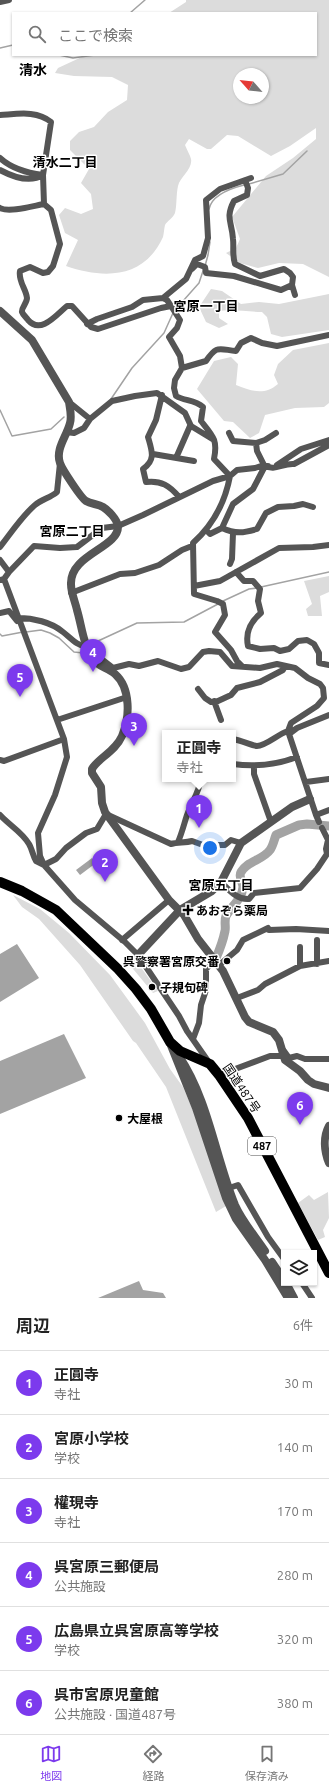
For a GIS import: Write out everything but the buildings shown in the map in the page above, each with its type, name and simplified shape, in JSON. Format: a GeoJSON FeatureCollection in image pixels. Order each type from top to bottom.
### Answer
{"type":"FeatureCollection","features":[{"type":"Feature","properties":{"kind":"highway","name":"国道487号"},"geometry":{"type":"LineString","coordinates":[[0,882],[34,897],[56,910],[136,989],[151,1009],[170,1042],[180,1051],[210,1064],[248,1118],[329,1273]]}},
{"type":"Feature","properties":{"kind":"street"},"geometry":{"type":"LineString","coordinates":[[0,2],[9,0]]}},
{"type":"Feature","properties":{"kind":"street"},"geometry":{"type":"LineString","coordinates":[[0,115],[33,114],[44,117],[51,122],[43,175],[44,204],[51,210],[60,244],[53,266],[48,272],[43,273],[30,267],[20,271],[19,276],[27,298],[22,309],[22,313],[30,322],[35,325],[44,324],[66,306],[72,306],[87,324],[98,329],[147,311],[171,306]]}},
{"type":"Feature","properties":{"kind":"street"},"geometry":{"type":"LineString","coordinates":[[0,158],[6,164],[19,170],[43,175]]}},
{"type":"Feature","properties":{"kind":"street"},"geometry":{"type":"LineString","coordinates":[[0,170],[9,175],[26,179],[33,179],[43,175]]}},
{"type":"Feature","properties":{"kind":"street"},"geometry":{"type":"LineString","coordinates":[[87,324],[97,318],[132,307],[143,300],[163,298],[186,279],[195,260],[204,256],[207,246],[206,200],[220,189],[248,179],[247,196],[234,201],[228,217],[234,239],[233,257],[235,264],[260,276],[284,269],[293,277],[292,285],[294,295]]}},
{"type":"Feature","properties":{"kind":"street"},"geometry":{"type":"LineString","coordinates":[[0,208],[8,210],[44,204]]}},
{"type":"Feature","properties":{"kind":"street"},"geometry":{"type":"LineString","coordinates":[[189,271],[197,264],[201,264],[205,267],[206,273],[234,276],[281,290],[292,285]]}},
{"type":"Feature","properties":{"kind":"street"},"geometry":{"type":"LineString","coordinates":[[163,298],[167,300],[180,320],[177,328],[169,337],[180,356],[182,368],[175,380],[174,388],[176,396],[183,400],[193,401],[203,407],[201,421],[212,434],[216,443],[214,459],[230,476]]}},
{"type":"Feature","properties":{"kind":"street"},"geometry":{"type":"LineString","coordinates":[[0,311],[32,340],[69,402],[72,414],[60,448],[57,492],[51,498],[36,504],[29,510],[0,547]]}},
{"type":"Feature","properties":{"kind":"street"},"geometry":{"type":"LineString","coordinates":[[182,368],[206,361],[216,349],[236,351],[241,343],[251,338],[262,343],[277,346],[329,335]]}},
{"type":"Feature","properties":{"kind":"street"},"geometry":{"type":"LineString","coordinates":[[66,432],[74,433],[84,428],[90,419],[112,401],[157,393],[162,395],[185,413],[190,426],[214,440]]}},
{"type":"Feature","properties":{"kind":"street"},"geometry":{"type":"LineString","coordinates":[[162,395],[156,420],[148,437],[153,454],[148,465],[143,469],[146,482],[155,481],[170,487],[179,497]]}},
{"type":"Feature","properties":{"kind":"street"},"geometry":{"type":"LineString","coordinates":[[69,402],[90,419]]}},
{"type":"Feature","properties":{"kind":"street"},"geometry":{"type":"LineString","coordinates":[[176,458],[190,426]]}},
{"type":"Feature","properties":{"kind":"street"},"geometry":{"type":"LineString","coordinates":[[229,433],[233,441],[256,443],[276,434]]}},
{"type":"Feature","properties":{"kind":"street"},"geometry":{"type":"LineString","coordinates":[[210,1064],[138,955],[82,907],[44,865],[40,856],[38,833],[65,767],[67,757],[64,739],[21,625],[2,580],[34,546],[60,548],[78,547],[102,528],[118,526],[179,497],[230,476],[238,470],[265,465],[276,466],[301,450],[329,440]]}},
{"type":"Feature","properties":{"kind":"street"},"geometry":{"type":"LineString","coordinates":[[256,443],[265,465]]}},
{"type":"Feature","properties":{"kind":"street"},"geometry":{"type":"LineString","coordinates":[[265,465],[278,468],[289,464],[294,464],[329,445]]}},
{"type":"Feature","properties":{"kind":"street"},"geometry":{"type":"LineString","coordinates":[[153,454],[194,461]]}},
{"type":"Feature","properties":{"kind":"street"},"geometry":{"type":"LineString","coordinates":[[60,463],[80,495],[86,501],[103,507],[115,520],[118,526],[115,537],[80,563],[72,574],[72,593],[89,651],[96,663],[114,674],[120,680],[127,697],[127,713],[122,738],[112,752],[92,769],[92,773],[101,788],[102,802],[106,814],[169,900],[180,910],[227,978],[249,1022],[273,1032],[278,1040],[285,1060],[314,1084],[329,1088]]}},
{"type":"Feature","properties":{"kind":"street"},"geometry":{"type":"LineString","coordinates":[[206,530],[210,534],[222,528],[233,504],[253,489],[265,465]]}},
{"type":"Feature","properties":{"kind":"street"},"geometry":{"type":"LineString","coordinates":[[72,593],[120,574],[135,573],[159,565],[182,550],[192,546],[206,530],[224,499],[230,476]]}},
{"type":"Feature","properties":{"kind":"street"},"geometry":{"type":"LineString","coordinates":[[222,528],[234,533],[245,533],[258,529],[266,513],[278,507],[302,504],[312,507]]}},
{"type":"Feature","properties":{"kind":"street"},"geometry":{"type":"LineString","coordinates":[[230,564],[232,558],[234,533]]}},
{"type":"Feature","properties":{"kind":"street"},"geometry":{"type":"LineString","coordinates":[[194,586],[220,581],[279,548],[313,548],[329,545]]}},
{"type":"Feature","properties":{"kind":"street"},"geometry":{"type":"LineString","coordinates":[[192,546],[194,594],[223,604],[225,615],[215,632],[231,650],[236,661],[242,666]]}},
{"type":"Feature","properties":{"kind":"street"},"geometry":{"type":"LineString","coordinates":[[0,560],[9,572]]}},
{"type":"Feature","properties":{"kind":"street"},"geometry":{"type":"LineString","coordinates":[[236,572],[244,581],[253,581],[260,590],[258,601],[261,613],[250,625],[247,639],[248,646],[260,649],[274,648],[280,652],[289,649],[298,641],[307,640],[314,644],[319,653],[319,663],[329,665]]}},
{"type":"Feature","properties":{"kind":"street"},"geometry":{"type":"LineString","coordinates":[[0,613],[9,611],[21,625]]}},
{"type":"Feature","properties":{"kind":"street"},"geometry":{"type":"LineString","coordinates":[[18,618],[35,618],[62,631],[75,643],[100,658],[113,668],[129,664],[139,666],[158,661],[181,669],[189,667],[203,652],[210,651],[220,652],[232,666],[260,668],[277,664],[295,668],[308,678],[320,684],[323,688],[324,698],[317,706],[291,723],[289,733],[306,782],[310,799],[320,825],[329,841],[326,849],[327,854],[317,869],[300,888],[254,893],[249,899],[239,897],[232,893],[221,882]]}},
{"type":"Feature","properties":{"kind":"street"},"geometry":{"type":"LineString","coordinates":[[198,690],[211,702],[224,699],[236,688],[271,676],[283,670],[285,666]]}},
{"type":"Feature","properties":{"kind":"street"},"geometry":{"type":"LineString","coordinates":[[57,720],[127,697]]}},
{"type":"Feature","properties":{"kind":"street"},"geometry":{"type":"LineString","coordinates":[[214,701],[221,720]]}},
{"type":"Feature","properties":{"kind":"street"},"geometry":{"type":"LineString","coordinates":[[236,740],[256,746],[265,744],[280,734],[289,733],[297,728],[329,716]]}},
{"type":"Feature","properties":{"kind":"street"},"geometry":{"type":"LineString","coordinates":[[0,760],[4,761],[64,739]]}},
{"type":"Feature","properties":{"kind":"street"},"geometry":{"type":"LineString","coordinates":[[236,764],[254,766],[284,762],[297,758]]}},
{"type":"Feature","properties":{"kind":"street"},"geometry":{"type":"LineString","coordinates":[[254,766],[254,774],[271,822]]}},
{"type":"Feature","properties":{"kind":"street"},"geometry":{"type":"LineString","coordinates":[[306,782],[329,778]]}},
{"type":"Feature","properties":{"kind":"street"},"geometry":{"type":"LineString","coordinates":[[178,842],[185,828],[187,816],[200,782]]}},
{"type":"Feature","properties":{"kind":"street"},"geometry":{"type":"LineString","coordinates":[[138,955],[180,910],[212,891],[221,882],[241,843],[300,803],[310,799]]}},
{"type":"Feature","properties":{"kind":"street"},"geometry":{"type":"LineString","coordinates":[[0,809],[29,844],[36,861],[44,865],[56,860],[66,848],[86,834],[97,830],[106,814]]}},
{"type":"Feature","properties":{"kind":"street"},"geometry":{"type":"LineString","coordinates":[[316,815],[329,810]]}},
{"type":"Feature","properties":{"kind":"street"},"geometry":{"type":"LineString","coordinates":[[106,814],[171,844],[178,842],[185,844],[192,841],[203,845],[223,845],[228,844],[231,840],[241,843]]}},
{"type":"Feature","properties":{"kind":"street"},"geometry":{"type":"LineString","coordinates":[[0,815],[11,827],[16,829]]}},
{"type":"Feature","properties":{"kind":"street"},"geometry":{"type":"LineString","coordinates":[[122,940],[134,928],[169,900]]}},
{"type":"Feature","properties":{"kind":"street"},"geometry":{"type":"LineString","coordinates":[[193,1039],[199,1023],[201,1005],[206,990],[206,969],[237,950],[243,940],[268,929],[329,931]]}},
{"type":"Feature","properties":{"kind":"street"},"geometry":{"type":"LineString","coordinates":[[317,940],[317,964]]}},
{"type":"Feature","properties":{"kind":"street"},"geometry":{"type":"LineString","coordinates":[[300,947],[300,966]]}},
{"type":"Feature","properties":{"kind":"street"},"geometry":{"type":"LineString","coordinates":[[237,998],[258,990],[265,984],[300,966],[329,962]]}},
{"type":"Feature","properties":{"kind":"street"},"geometry":{"type":"LineString","coordinates":[[170,1042],[196,1108],[236,1219],[265,1260],[288,1298]]}},
{"type":"Feature","properties":{"kind":"street"},"geometry":{"type":"LineString","coordinates":[[219,1075],[282,1053],[284,1050],[289,1058],[297,1056],[305,1059],[329,1059]]}},
{"type":"Feature","properties":{"kind":"street"},"geometry":{"type":"LineString","coordinates":[[329,1126],[324,1139],[326,1154],[329,1162]]}},
{"type":"Feature","properties":{"kind":"street"},"geometry":{"type":"LineString","coordinates":[[226,1189],[238,1185],[268,1237],[281,1255]]}},
{"type":"Feature","properties":{"kind":"street"},"geometry":{"type":"LineString","coordinates":[[226,1189],[236,1207],[281,1275]]}},
{"type":"Feature","properties":{"kind":"street"},"geometry":{"type":"LineString","coordinates":[[288,1286],[294,1298]]}},
{"type":"Feature","properties":{"kind":"street"},"geometry":{"type":"LineString","coordinates":[[304,1286],[312,1298]]}},
{"type":"Feature","properties":{"kind":"shaded area"},"geometry":{"type":"Polygon","coordinates":[[[186,0],[329,0],[329,277],[303,264],[279,263],[258,268],[240,263],[226,253],[236,248],[240,239],[232,217],[266,176],[293,158],[316,139],[316,128],[290,146],[271,156],[238,136],[227,135],[211,149],[207,149],[189,139],[185,145],[191,157],[191,163],[178,186],[175,213],[165,225],[163,237],[155,251],[145,261],[134,268],[122,272],[108,274],[95,273],[66,266],[78,240],[65,233],[59,215],[65,208],[81,214],[93,209],[91,194],[81,183],[89,169],[70,150],[70,141],[79,132],[94,127],[108,112],[127,100],[128,85],[112,77],[74,76],[55,73],[58,68],[84,56],[317,56],[317,12],[171,12],[186,2],[186,0]]]}},
{"type":"Feature","properties":{"kind":"shaded area"},"geometry":{"type":"Polygon","coordinates":[[[211,289],[222,291],[241,304],[259,302],[279,304],[329,294],[329,330],[282,337],[271,334],[267,317],[262,312],[229,310],[219,311],[219,318],[228,324],[219,328],[206,322],[199,307],[211,289]]]}},
{"type":"Feature","properties":{"kind":"shaded area"},"geometry":{"type":"Polygon","coordinates":[[[329,343],[329,403],[324,407],[295,408],[265,415],[259,433],[250,438],[233,422],[224,421],[197,389],[214,361],[231,357],[238,364],[236,385],[257,391],[268,390],[278,384],[274,375],[278,364],[293,350],[329,343]]]}},
{"type":"Feature","properties":{"kind":"shaded area"},"geometry":{"type":"Polygon","coordinates":[[[329,576],[329,592],[320,596],[322,616],[308,616],[306,609],[312,604],[304,581],[329,576]]]}},
{"type":"Feature","properties":{"kind":"shaded area"},"geometry":{"type":"Polygon","coordinates":[[[92,858],[96,863],[80,875],[76,870],[92,858]]]}},
{"type":"Feature","properties":{"kind":"shaded area"},"geometry":{"type":"Polygon","coordinates":[[[13,895],[40,909],[69,933],[110,975],[145,1023],[170,1069],[183,1087],[195,1115],[226,1206],[216,1212],[166,1087],[136,1043],[133,1041],[80,965],[39,919],[22,907],[13,895]]]}},
{"type":"Feature","properties":{"kind":"shaded area"},"geometry":{"type":"Polygon","coordinates":[[[17,944],[39,978],[0,1002],[0,954],[17,944]]]}},
{"type":"Feature","properties":{"kind":"shaded area"},"geometry":{"type":"Polygon","coordinates":[[[135,959],[158,991],[153,993],[129,964],[135,959]]]}},
{"type":"Feature","properties":{"kind":"shaded area"},"geometry":{"type":"Polygon","coordinates":[[[64,1034],[86,1078],[0,1114],[0,1061],[64,1034]]]}},
{"type":"Feature","properties":{"kind":"shaded area"},"geometry":{"type":"Polygon","coordinates":[[[328,1192],[329,1218],[323,1230],[325,1237],[318,1240],[298,1203],[309,1195],[314,1200],[328,1192]]]}},
{"type":"Feature","properties":{"kind":"shaded area"},"geometry":{"type":"Polygon","coordinates":[[[139,1281],[143,1290],[163,1293],[166,1298],[98,1298],[139,1281]]]}},
{"type":"Feature","properties":{"kind":"waterway"},"geometry":{"type":"LineString","coordinates":[[131,12],[145,0]]}},
{"type":"Feature","properties":{"kind":"waterway"},"geometry":{"type":"LineString","coordinates":[[0,48],[12,45]]}},
{"type":"Feature","properties":{"kind":"waterway"},"geometry":{"type":"LineString","coordinates":[[64,56],[73,58],[88,56]]}},
{"type":"Feature","properties":{"kind":"waterway"},"geometry":{"type":"LineString","coordinates":[[249,184],[283,174],[307,151]]}},
{"type":"Feature","properties":{"kind":"waterway"},"geometry":{"type":"LineString","coordinates":[[209,209],[211,204],[218,196],[228,190],[244,185]]}},
{"type":"Feature","properties":{"kind":"waterway"},"geometry":{"type":"LineString","coordinates":[[205,266],[210,242]]}},
{"type":"Feature","properties":{"kind":"waterway"},"geometry":{"type":"LineString","coordinates":[[175,310],[199,283],[203,271]]}},
{"type":"Feature","properties":{"kind":"waterway"},"geometry":{"type":"LineString","coordinates":[[111,399],[132,368],[164,333],[173,313]]}},
{"type":"Feature","properties":{"kind":"waterway"},"geometry":{"type":"LineString","coordinates":[[0,410],[12,436],[51,429],[64,417]]}},
{"type":"Feature","properties":{"kind":"waterway"},"geometry":{"type":"LineString","coordinates":[[261,587],[329,572]]}},
{"type":"Feature","properties":{"kind":"waterway"},"geometry":{"type":"LineString","coordinates":[[223,601],[249,589],[257,588]]}},
{"type":"Feature","properties":{"kind":"waterway"},"geometry":{"type":"LineString","coordinates":[[91,647],[98,641],[137,623],[184,622],[218,604]]}},
{"type":"Feature","properties":{"kind":"waterway"},"geometry":{"type":"LineString","coordinates":[[26,632],[41,630],[59,638],[74,652],[83,653],[86,651]]}},
{"type":"Feature","properties":{"kind":"waterway"},"geometry":{"type":"LineString","coordinates":[[0,634],[2,636],[23,632]]}},
{"type":"Feature","properties":{"kind":"waterway"},"geometry":{"type":"LineString","coordinates":[[216,958],[224,935],[226,916],[241,896],[243,885],[240,876],[244,868],[270,850],[276,835],[299,825],[307,824],[329,826]]}},
{"type":"Feature","properties":{"kind":"place","name":"呉宮原三郵便局"},"geometry":{"type":"Point","coordinates":[93,672]}},
{"type":"Feature","properties":{"kind":"place","name":"広島県立呉宮原高等学校"},"geometry":{"type":"Point","coordinates":[20,697]}},
{"type":"Feature","properties":{"kind":"place","name":"權現寺"},"geometry":{"type":"Point","coordinates":[134,746]}},
{"type":"Feature","properties":{"kind":"place","name":"正圓寺"},"geometry":{"type":"Point","coordinates":[199,828]}},
{"type":"Feature","properties":{"kind":"place","name":"宮原小学校"},"geometry":{"type":"Point","coordinates":[105,882]}},
{"type":"Feature","properties":{"kind":"place","name":"あおぞら薬局"},"geometry":{"type":"Point","coordinates":[188,910]}},
{"type":"Feature","properties":{"kind":"place","name":"呉警察署宮原交番"},"geometry":{"type":"Point","coordinates":[227,961]}},
{"type":"Feature","properties":{"kind":"place","name":"子規句碑"},"geometry":{"type":"Point","coordinates":[152,987]}},
{"type":"Feature","properties":{"kind":"place","name":"大屋根"},"geometry":{"type":"Point","coordinates":[119,1118]}},
{"type":"Feature","properties":{"kind":"place","name":"呉市宮原児童館"},"geometry":{"type":"Point","coordinates":[300,1125]}},
{"type":"Feature","properties":{"kind":"district","name":"清水"},"geometry":{"type":"Point","coordinates":[33,70]}},
{"type":"Feature","properties":{"kind":"district","name":"清水二丁目"},"geometry":{"type":"Point","coordinates":[65,162]}},
{"type":"Feature","properties":{"kind":"district","name":"宮原一丁目"},"geometry":{"type":"Point","coordinates":[206,306]}},
{"type":"Feature","properties":{"kind":"district","name":"宮原二丁目"},"geometry":{"type":"Point","coordinates":[72,531]}},
{"type":"Feature","properties":{"kind":"district","name":"宮原五丁目"},"geometry":{"type":"Point","coordinates":[221,885]}}]}
